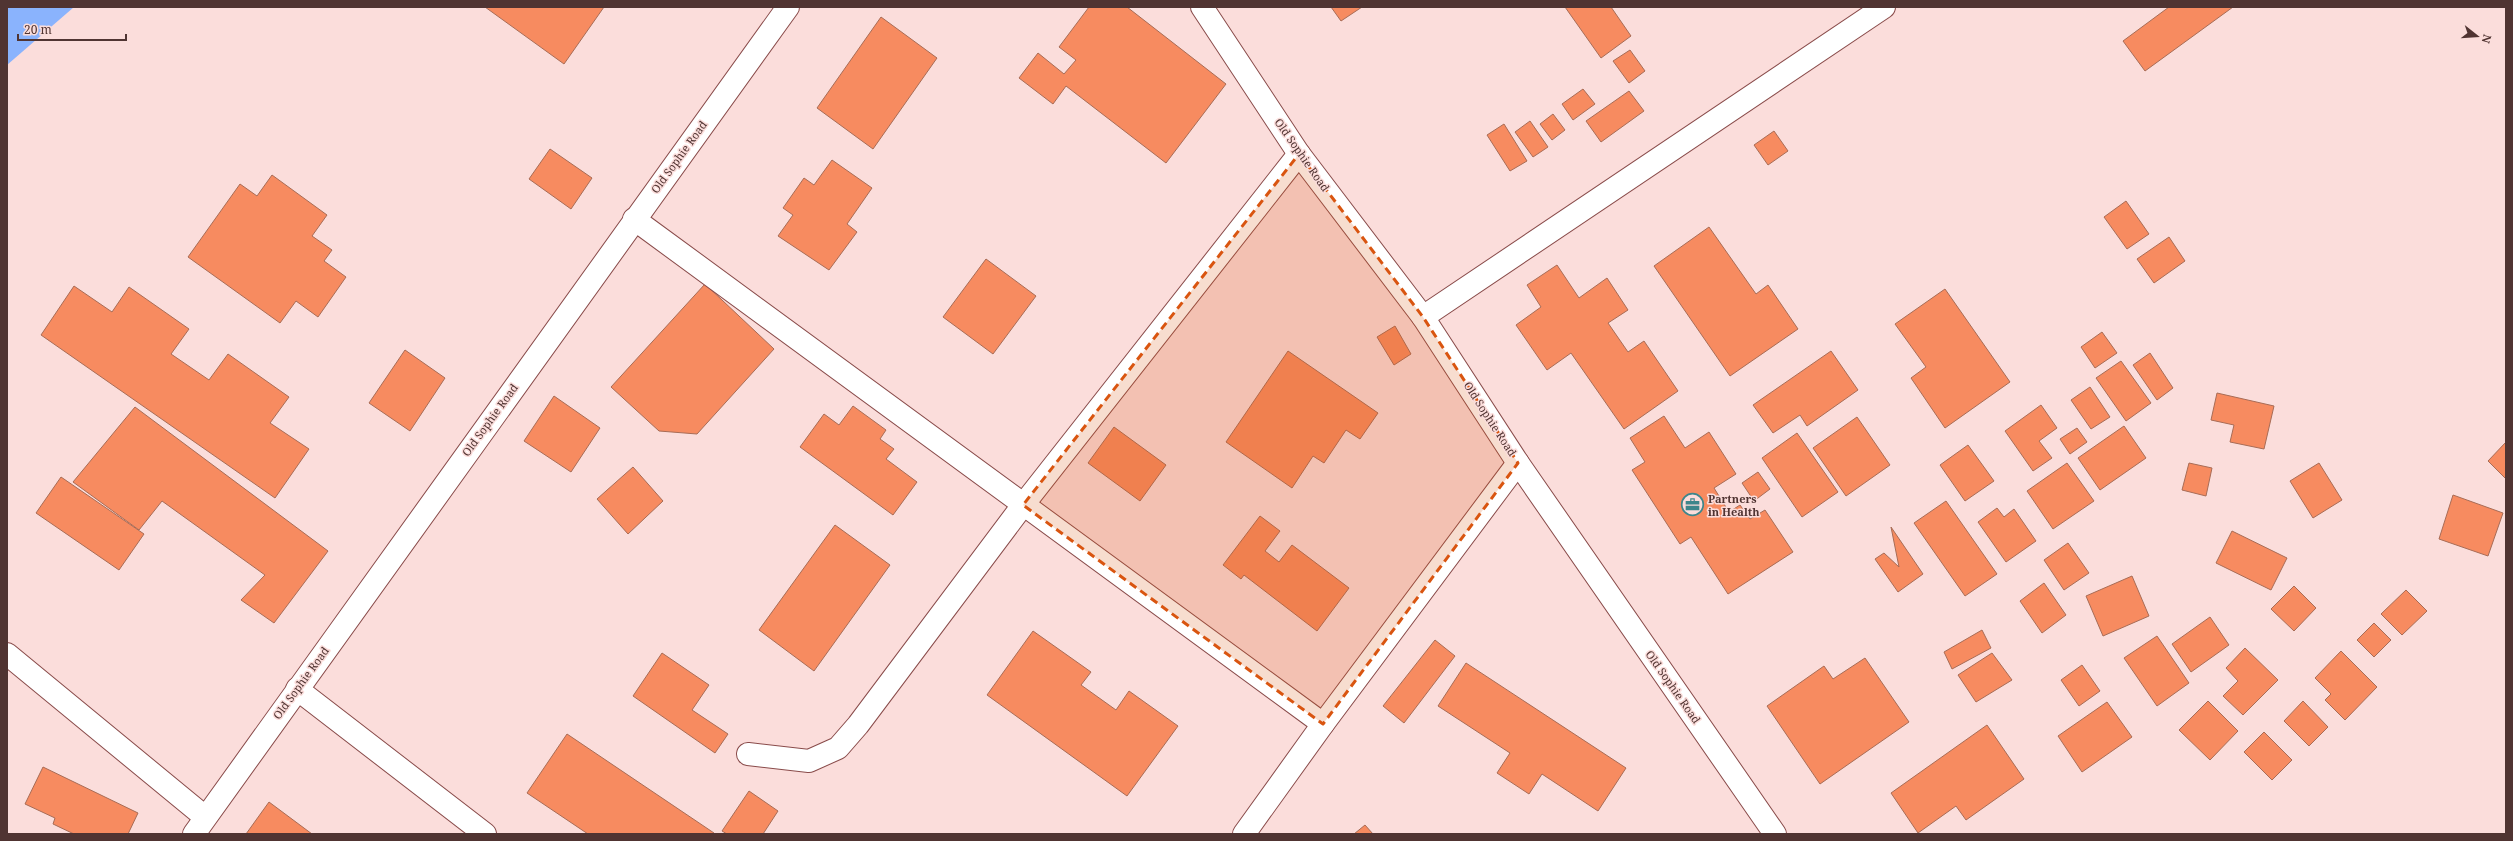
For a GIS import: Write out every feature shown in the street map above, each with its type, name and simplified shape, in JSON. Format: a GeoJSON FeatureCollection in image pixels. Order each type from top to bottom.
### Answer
{"type":"FeatureCollection","features":[{"type":"Feature","properties":{"kind":"street","name":"Old Sophie Road"},"geometry":{"type":"LineString","coordinates":[[199,826],[634,219],[788,7]]}},
{"type":"Feature","properties":{"kind":"street","name":"Old Sophie Road"},"geometry":{"type":"LineString","coordinates":[[1202,7],[1299,154],[1423,317],[1518,463],[1775,834]]}},
{"type":"Feature","properties":{"kind":"street"},"geometry":{"type":"LineString","coordinates":[[1423,317],[1884,7]]}},
{"type":"Feature","properties":{"kind":"street"},"geometry":{"type":"LineString","coordinates":[[748,754],[809,761],[838,748],[858,726],[1023,505],[1299,154]]}},
{"type":"Feature","properties":{"kind":"street"},"geometry":{"type":"LineString","coordinates":[[634,219],[1323,724]]}},
{"type":"Feature","properties":{"kind":"street"},"geometry":{"type":"LineString","coordinates":[[1244,834],[1323,724],[1518,463]]}},
{"type":"Feature","properties":{"kind":"street"},"geometry":{"type":"LineString","coordinates":[[7,654],[199,826]]}},
{"type":"Feature","properties":{"kind":"street"},"geometry":{"type":"LineString","coordinates":[[296,689],[485,834]]}},
{"type":"Feature","properties":{"kind":"highlighted area"},"geometry":{"type":"Polygon","coordinates":[[[1299,154],[1423,317],[1518,463],[1323,724],[1023,505],[1299,154]]]}},
{"type":"Feature","properties":{"kind":"water"},"geometry":{"type":"Polygon","coordinates":[[[7,7],[74,7],[7,65],[7,7]]]}},
{"type":"Feature","properties":{"kind":"building"},"geometry":{"type":"Polygon","coordinates":[[[485,7],[604,7],[564,64],[485,7]]]}},
{"type":"Feature","properties":{"kind":"building"},"geometry":{"type":"Polygon","coordinates":[[[1089,7],[1127,7],[1226,84],[1166,163],[1066,86],[1053,104],[1019,78],[1038,53],[1064,74],[1076,60],[1059,47],[1089,7]]]}},
{"type":"Feature","properties":{"kind":"building"},"geometry":{"type":"Polygon","coordinates":[[[1331,7],[1362,7],[1341,21],[1331,7]]]}},
{"type":"Feature","properties":{"kind":"building"},"geometry":{"type":"Polygon","coordinates":[[[1565,7],[1611,7],[1631,36],[1601,58],[1565,7]]]}},
{"type":"Feature","properties":{"kind":"building"},"geometry":{"type":"Polygon","coordinates":[[[2169,7],[2233,7],[2145,71],[2123,41],[2169,7]]]}},
{"type":"Feature","properties":{"kind":"building"},"geometry":{"type":"Polygon","coordinates":[[[881,17],[937,58],[873,149],[817,108],[881,17]]]}},
{"type":"Feature","properties":{"kind":"building"},"geometry":{"type":"Polygon","coordinates":[[[1630,50],[1645,71],[1629,83],[1613,61],[1630,50]]]}},
{"type":"Feature","properties":{"kind":"building"},"geometry":{"type":"Polygon","coordinates":[[[1583,89],[1595,104],[1573,120],[1562,104],[1583,89]]]}},
{"type":"Feature","properties":{"kind":"building"},"geometry":{"type":"Polygon","coordinates":[[[1629,91],[1644,111],[1601,142],[1586,121],[1629,91]]]}},
{"type":"Feature","properties":{"kind":"building"},"geometry":{"type":"Polygon","coordinates":[[[1553,114],[1565,130],[1552,140],[1540,124],[1553,114]]]}},
{"type":"Feature","properties":{"kind":"building"},"geometry":{"type":"Polygon","coordinates":[[[1530,121],[1548,147],[1533,157],[1515,132],[1530,121]]]}},
{"type":"Feature","properties":{"kind":"building"},"geometry":{"type":"Polygon","coordinates":[[[1504,124],[1527,161],[1510,171],[1487,135],[1504,124]]]}},
{"type":"Feature","properties":{"kind":"building"},"geometry":{"type":"Polygon","coordinates":[[[1774,131],[1788,151],[1768,165],[1754,145],[1774,131]]]}},
{"type":"Feature","properties":{"kind":"building"},"geometry":{"type":"Polygon","coordinates":[[[550,149],[592,178],[571,209],[529,179],[550,149]]]}},
{"type":"Feature","properties":{"kind":"building"},"geometry":{"type":"Polygon","coordinates":[[[832,160],[872,188],[847,224],[857,232],[829,270],[778,236],[793,215],[783,208],[804,178],[814,185],[832,160]]]}},
{"type":"Feature","properties":{"kind":"building"},"geometry":{"type":"Polygon","coordinates":[[[272,175],[327,215],[312,236],[332,250],[324,261],[346,277],[318,317],[296,301],[280,323],[188,257],[240,184],[257,196],[272,175]]]}},
{"type":"Feature","properties":{"kind":"building"},"geometry":{"type":"Polygon","coordinates":[[[2126,201],[2149,234],[2127,249],[2104,217],[2126,201]]]}},
{"type":"Feature","properties":{"kind":"building"},"geometry":{"type":"Polygon","coordinates":[[[1709,227],[1756,294],[1768,285],[1798,329],[1730,376],[1654,266],[1709,227]]]}},
{"type":"Feature","properties":{"kind":"building"},"geometry":{"type":"Polygon","coordinates":[[[2169,237],[2185,261],[2154,283],[2137,259],[2169,237]]]}},
{"type":"Feature","properties":{"kind":"building"},"geometry":{"type":"Polygon","coordinates":[[[986,259],[1036,296],[993,354],[943,317],[986,259]]]}},
{"type":"Feature","properties":{"kind":"building"},"geometry":{"type":"Polygon","coordinates":[[[1557,265],[1579,298],[1607,278],[1628,310],[1608,323],[1628,352],[1644,341],[1678,391],[1624,429],[1571,353],[1547,370],[1516,325],[1541,307],[1527,285],[1557,265]]]}},
{"type":"Feature","properties":{"kind":"building"},"geometry":{"type":"Polygon","coordinates":[[[705,284],[774,349],[697,434],[659,431],[611,387],[705,284]]]}},
{"type":"Feature","properties":{"kind":"building"},"geometry":{"type":"Polygon","coordinates":[[[74,286],[112,312],[129,287],[189,329],[171,354],[209,380],[228,354],[289,397],[270,423],[309,449],[275,498],[41,335],[74,286]]]}},
{"type":"Feature","properties":{"kind":"building"},"geometry":{"type":"Polygon","coordinates":[[[1945,289],[2010,382],[1945,428],[1911,378],[1926,367],[1895,324],[1945,289]]]}},
{"type":"Feature","properties":{"kind":"building"},"geometry":{"type":"Polygon","coordinates":[[[1395,326],[1411,354],[1394,365],[1377,337],[1395,326]]]}},
{"type":"Feature","properties":{"kind":"building"},"geometry":{"type":"Polygon","coordinates":[[[2102,332],[2117,353],[2095,368],[2081,347],[2102,332]]]}},
{"type":"Feature","properties":{"kind":"building"},"geometry":{"type":"Polygon","coordinates":[[[405,350],[445,378],[410,431],[369,403],[405,350]]]}},
{"type":"Feature","properties":{"kind":"building"},"geometry":{"type":"Polygon","coordinates":[[[1288,351],[1378,413],[1360,439],[1346,430],[1324,463],[1313,456],[1292,488],[1226,442],[1288,351]]]}},
{"type":"Feature","properties":{"kind":"building"},"geometry":{"type":"Polygon","coordinates":[[[1831,351],[1858,390],[1807,426],[1800,415],[1773,433],[1753,405],[1831,351]]]}},
{"type":"Feature","properties":{"kind":"building"},"geometry":{"type":"Polygon","coordinates":[[[2150,353],[2173,388],[2157,400],[2133,365],[2150,353]]]}},
{"type":"Feature","properties":{"kind":"building"},"geometry":{"type":"Polygon","coordinates":[[[2121,361],[2151,403],[2126,421],[2096,378],[2121,361]]]}},
{"type":"Feature","properties":{"kind":"building"},"geometry":{"type":"Polygon","coordinates":[[[2090,387],[2110,417],[2091,429],[2071,400],[2090,387]]]}},
{"type":"Feature","properties":{"kind":"building"},"geometry":{"type":"Polygon","coordinates":[[[2217,393],[2274,406],[2264,449],[2230,442],[2234,425],[2211,420],[2217,393]]]}},
{"type":"Feature","properties":{"kind":"building"},"geometry":{"type":"Polygon","coordinates":[[[554,396],[600,428],[571,472],[524,441],[554,396]]]}},
{"type":"Feature","properties":{"kind":"building"},"geometry":{"type":"Polygon","coordinates":[[[2041,405],[2057,428],[2039,441],[2052,458],[2033,471],[2005,431],[2041,405]]]}},
{"type":"Feature","properties":{"kind":"building"},"geometry":{"type":"Polygon","coordinates":[[[853,406],[886,430],[880,439],[894,449],[886,459],[917,482],[893,515],[800,447],[824,414],[839,425],[853,406]]]}},
{"type":"Feature","properties":{"kind":"building"},"geometry":{"type":"Polygon","coordinates":[[[135,407],[328,551],[274,623],[241,600],[265,575],[162,501],[139,530],[73,482],[135,407]]]}},
{"type":"Feature","properties":{"kind":"building"},"geometry":{"type":"Polygon","coordinates":[[[1664,416],[1685,448],[1709,432],[1736,474],[1714,488],[1729,512],[1740,505],[1750,519],[1765,510],[1793,552],[1728,594],[1691,537],[1680,544],[1632,470],[1645,462],[1630,438],[1664,416]]]}},
{"type":"Feature","properties":{"kind":"building"},"geometry":{"type":"Polygon","coordinates":[[[1857,417],[1890,465],[1846,496],[1813,448],[1857,417]]]}},
{"type":"Feature","properties":{"kind":"building"},"geometry":{"type":"Polygon","coordinates":[[[2124,426],[2146,458],[2100,490],[2078,458],[2124,426]]]}},
{"type":"Feature","properties":{"kind":"building"},"geometry":{"type":"Polygon","coordinates":[[[1114,427],[1166,465],[1140,501],[1088,463],[1114,427]]]}},
{"type":"Feature","properties":{"kind":"building"},"geometry":{"type":"Polygon","coordinates":[[[2077,428],[2087,442],[2070,454],[2060,439],[2077,428]]]}},
{"type":"Feature","properties":{"kind":"building"},"geometry":{"type":"Polygon","coordinates":[[[1797,433],[1838,492],[1802,517],[1762,458],[1797,433]]]}},
{"type":"Feature","properties":{"kind":"building"},"geometry":{"type":"Polygon","coordinates":[[[2506,442],[2506,479],[2488,461],[2506,442]]]}},
{"type":"Feature","properties":{"kind":"building"},"geometry":{"type":"Polygon","coordinates":[[[1968,445],[1994,481],[1965,501],[1940,465],[1968,445]]]}},
{"type":"Feature","properties":{"kind":"building"},"geometry":{"type":"Polygon","coordinates":[[[2067,463],[2094,501],[2053,529],[2027,491],[2067,463]]]}},
{"type":"Feature","properties":{"kind":"building"},"geometry":{"type":"Polygon","coordinates":[[[2189,463],[2212,468],[2206,496],[2182,490],[2189,463]]]}},
{"type":"Feature","properties":{"kind":"building"},"geometry":{"type":"Polygon","coordinates":[[[2319,463],[2342,500],[2313,518],[2290,481],[2319,463]]]}},
{"type":"Feature","properties":{"kind":"building"},"geometry":{"type":"Polygon","coordinates":[[[633,467],[663,501],[628,534],[597,499],[633,467]]]}},
{"type":"Feature","properties":{"kind":"building"},"geometry":{"type":"Polygon","coordinates":[[[1758,472],[1770,489],[1754,501],[1742,483],[1758,472]]]}},
{"type":"Feature","properties":{"kind":"building"},"geometry":{"type":"Polygon","coordinates":[[[61,477],[144,534],[119,570],[36,513],[61,477]]]}},
{"type":"Feature","properties":{"kind":"building"},"geometry":{"type":"Polygon","coordinates":[[[2453,495],[2503,513],[2488,556],[2439,539],[2453,495]]]}},
{"type":"Feature","properties":{"kind":"building"},"geometry":{"type":"Polygon","coordinates":[[[1946,501],[1997,574],[1965,596],[1914,523],[1946,501]]]}},
{"type":"Feature","properties":{"kind":"building"},"geometry":{"type":"Polygon","coordinates":[[[1997,508],[2004,517],[2014,509],[2036,541],[2006,562],[1978,522],[1997,508]]]}},
{"type":"Feature","properties":{"kind":"building"},"geometry":{"type":"Polygon","coordinates":[[[1260,516],[1280,531],[1265,551],[1279,562],[1292,545],[1349,588],[1317,631],[1244,575],[1241,579],[1223,565],[1260,516]]]}},
{"type":"Feature","properties":{"kind":"building"},"geometry":{"type":"Polygon","coordinates":[[[835,525],[890,565],[814,671],[759,630],[835,525]]]}},
{"type":"Feature","properties":{"kind":"building"},"geometry":{"type":"Polygon","coordinates":[[[1891,527],[1923,574],[1898,592],[1875,559],[1884,553],[1899,567],[1891,527]]]}},
{"type":"Feature","properties":{"kind":"building"},"geometry":{"type":"Polygon","coordinates":[[[2232,531],[2287,558],[2271,590],[2216,563],[2232,531]]]}},
{"type":"Feature","properties":{"kind":"building"},"geometry":{"type":"Polygon","coordinates":[[[2068,543],[2089,573],[2064,590],[2044,560],[2068,543]]]}},
{"type":"Feature","properties":{"kind":"building"},"geometry":{"type":"Polygon","coordinates":[[[2132,576],[2149,616],[2103,636],[2086,596],[2132,576]]]}},
{"type":"Feature","properties":{"kind":"building"},"geometry":{"type":"Polygon","coordinates":[[[2044,583],[2066,615],[2042,633],[2020,601],[2044,583]]]}},
{"type":"Feature","properties":{"kind":"building"},"geometry":{"type":"Polygon","coordinates":[[[2294,586],[2316,608],[2294,631],[2271,609],[2294,586]]]}},
{"type":"Feature","properties":{"kind":"building"},"geometry":{"type":"Polygon","coordinates":[[[2406,590],[2427,611],[2402,635],[2381,614],[2406,590]]]}},
{"type":"Feature","properties":{"kind":"building"},"geometry":{"type":"Polygon","coordinates":[[[2210,617],[2229,645],[2191,672],[2172,644],[2210,617]]]}},
{"type":"Feature","properties":{"kind":"building"},"geometry":{"type":"Polygon","coordinates":[[[2374,623],[2391,640],[2374,657],[2357,640],[2374,623]]]}},
{"type":"Feature","properties":{"kind":"building"},"geometry":{"type":"Polygon","coordinates":[[[1982,630],[1991,648],[1952,669],[1944,652],[1982,630]]]}},
{"type":"Feature","properties":{"kind":"building"},"geometry":{"type":"Polygon","coordinates":[[[1033,631],[1091,672],[1081,685],[1116,710],[1129,691],[1178,726],[1127,796],[987,695],[1033,631]]]}},
{"type":"Feature","properties":{"kind":"building"},"geometry":{"type":"Polygon","coordinates":[[[2157,636],[2189,683],[2157,706],[2124,658],[2157,636]]]}},
{"type":"Feature","properties":{"kind":"building"},"geometry":{"type":"Polygon","coordinates":[[[1435,640],[1455,656],[1404,723],[1383,706],[1435,640]]]}},
{"type":"Feature","properties":{"kind":"building"},"geometry":{"type":"Polygon","coordinates":[[[2245,648],[2278,680],[2243,715],[2223,696],[2238,681],[2226,668],[2245,648]]]}},
{"type":"Feature","properties":{"kind":"building"},"geometry":{"type":"Polygon","coordinates":[[[2341,651],[2377,687],[2345,720],[2325,700],[2331,694],[2315,678],[2341,651]]]}},
{"type":"Feature","properties":{"kind":"building"},"geometry":{"type":"Polygon","coordinates":[[[662,653],[709,685],[692,710],[728,734],[715,753],[633,696],[662,653]]]}},
{"type":"Feature","properties":{"kind":"building"},"geometry":{"type":"Polygon","coordinates":[[[1992,653],[2012,680],[1976,702],[1958,675],[1992,653]]]}},
{"type":"Feature","properties":{"kind":"building"},"geometry":{"type":"Polygon","coordinates":[[[1865,658],[1909,722],[1820,784],[1767,706],[1824,666],[1833,679],[1865,658]]]}},
{"type":"Feature","properties":{"kind":"building"},"geometry":{"type":"Polygon","coordinates":[[[1466,663],[1626,768],[1598,811],[1542,774],[1529,794],[1497,773],[1510,753],[1438,706],[1466,663]]]}},
{"type":"Feature","properties":{"kind":"building"},"geometry":{"type":"Polygon","coordinates":[[[2082,665],[2100,691],[2079,706],[2061,680],[2082,665]]]}},
{"type":"Feature","properties":{"kind":"building"},"geometry":{"type":"Polygon","coordinates":[[[2208,701],[2238,731],[2210,760],[2179,730],[2208,701]]]}},
{"type":"Feature","properties":{"kind":"building"},"geometry":{"type":"Polygon","coordinates":[[[2303,701],[2328,727],[2309,746],[2284,721],[2303,701]]]}},
{"type":"Feature","properties":{"kind":"building"},"geometry":{"type":"Polygon","coordinates":[[[2107,702],[2132,737],[2082,772],[2058,736],[2107,702]]]}},
{"type":"Feature","properties":{"kind":"building"},"geometry":{"type":"Polygon","coordinates":[[[1987,725],[2024,779],[1966,820],[1956,806],[1918,833],[1891,793],[1987,725]]]}},
{"type":"Feature","properties":{"kind":"building"},"geometry":{"type":"Polygon","coordinates":[[[2264,732],[2292,760],[2272,780],[2244,752],[2264,732]]]}},
{"type":"Feature","properties":{"kind":"building"},"geometry":{"type":"Polygon","coordinates":[[[567,734],[714,833],[588,834],[527,793],[567,734]]]}},
{"type":"Feature","properties":{"kind":"building"},"geometry":{"type":"Polygon","coordinates":[[[43,767],[138,813],[128,834],[74,834],[53,824],[55,818],[25,804],[43,767]]]}},
{"type":"Feature","properties":{"kind":"building"},"geometry":{"type":"Polygon","coordinates":[[[749,791],[778,811],[763,834],[727,834],[722,831],[749,791]]]}},
{"type":"Feature","properties":{"kind":"building"},"geometry":{"type":"Polygon","coordinates":[[[269,802],[312,834],[246,834],[269,802]]]}},
{"type":"Feature","properties":{"kind":"building"},"geometry":{"type":"Polygon","coordinates":[[[1365,825],[1373,834],[1354,834],[1365,825]]]}},
{"type":"Feature","properties":{"kind":"place","name":"Partners in Health"},"geometry":{"type":"Point","coordinates":[1693,505]}}]}
